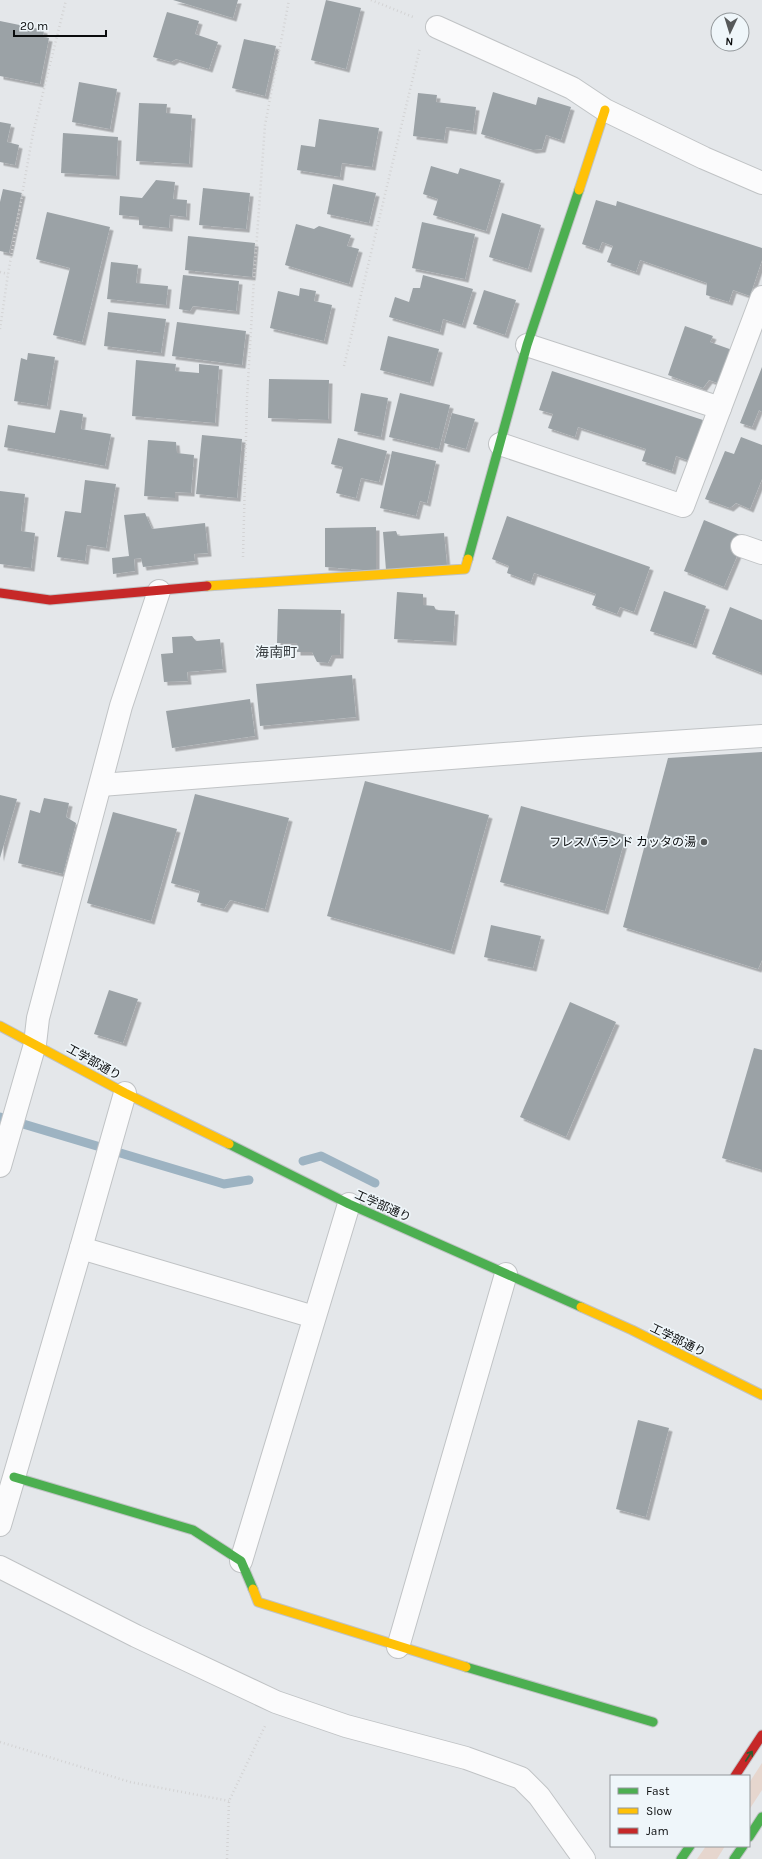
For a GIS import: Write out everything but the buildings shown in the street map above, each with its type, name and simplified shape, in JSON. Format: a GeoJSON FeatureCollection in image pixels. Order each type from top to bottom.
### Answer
{"type":"FeatureCollection","features":[{"type":"Feature","properties":{"kind":"main road"},"geometry":{"type":"LineString","coordinates":[[0,592],[50,600],[243,584],[465,569],[527,345],[605,110]]}},
{"type":"Feature","properties":{"kind":"main road","name":"工学部通り"},"geometry":{"type":"LineString","coordinates":[[0,1026],[125,1093],[349,1204],[632,1330],[762,1395]]}},
{"type":"Feature","properties":{"kind":"main road"},"geometry":{"type":"LineString","coordinates":[[14,1477],[193,1530],[241,1561],[258,1602],[398,1647],[653,1722]]}},
{"type":"Feature","properties":{"kind":"main road"},"geometry":{"type":"LineString","coordinates":[[736,1775],[762,1735]]}},
{"type":"Feature","properties":{"kind":"main road"},"geometry":{"type":"LineString","coordinates":[[750,1835],[762,1817]]}},
{"type":"Feature","properties":{"kind":"main road"},"geometry":{"type":"LineString","coordinates":[[681,1859],[689,1847]]}},
{"type":"Feature","properties":{"kind":"main road"},"geometry":{"type":"LineString","coordinates":[[734,1859],[742,1847]]}},
{"type":"Feature","properties":{"kind":"street"},"geometry":{"type":"LineString","coordinates":[[431,25],[572,88],[605,110],[704,158],[762,182]]}},
{"type":"Feature","properties":{"kind":"street"},"geometry":{"type":"LineString","coordinates":[[500,444],[683,506],[762,297]]}},
{"type":"Feature","properties":{"kind":"street"},"geometry":{"type":"LineString","coordinates":[[527,345],[720,408]]}},
{"type":"Feature","properties":{"kind":"street"},"geometry":{"type":"LineString","coordinates":[[0,1166],[35,1044],[38,1018],[121,706],[159,592]]}},
{"type":"Feature","properties":{"kind":"street"},"geometry":{"type":"LineString","coordinates":[[101,785],[582,748],[762,736]]}},
{"type":"Feature","properties":{"kind":"street"},"geometry":{"type":"LineString","coordinates":[[0,1525],[125,1093]]}},
{"type":"Feature","properties":{"kind":"street"},"geometry":{"type":"LineString","coordinates":[[241,1561],[349,1204]]}},
{"type":"Feature","properties":{"kind":"street"},"geometry":{"type":"LineString","coordinates":[[81,1248],[314,1317]]}},
{"type":"Feature","properties":{"kind":"street"},"geometry":{"type":"LineString","coordinates":[[398,1647],[506,1274]]}},
{"type":"Feature","properties":{"kind":"street"},"geometry":{"type":"LineString","coordinates":[[0,1567],[136,1636],[276,1702],[346,1726],[466,1758],[521,1778],[539,1796],[584,1859]]}},
{"type":"Feature","properties":{"kind":"path"},"geometry":{"type":"LineString","coordinates":[[0,329],[8,274],[33,133],[66,0]]}},
{"type":"Feature","properties":{"kind":"path"},"geometry":{"type":"LineString","coordinates":[[243,584],[248,398],[254,278],[265,125],[289,0]]}},
{"type":"Feature","properties":{"kind":"path"},"geometry":{"type":"LineString","coordinates":[[344,366],[431,25],[371,0]]}},
{"type":"Feature","properties":{"kind":"path"},"geometry":{"type":"LineString","coordinates":[[0,272],[8,274]]}},
{"type":"Feature","properties":{"kind":"path"},"geometry":{"type":"LineString","coordinates":[[227,1859],[229,1800],[276,1702]]}},
{"type":"Feature","properties":{"kind":"path"},"geometry":{"type":"LineString","coordinates":[[0,1742],[130,1782],[229,1800]]}},
{"type":"Feature","properties":{"kind":"shaded area"},"geometry":{"type":"Polygon","coordinates":[[[762,1763],[762,1790],[750,1808],[750,1781],[762,1763]]]}},
{"type":"Feature","properties":{"kind":"shaded area"},"geometry":{"type":"Polygon","coordinates":[[[705,1847],[724,1847],[717,1859],[697,1859],[705,1847]]]}},
{"type":"Feature","properties":{"kind":"waterway"},"geometry":{"type":"LineString","coordinates":[[0,1117],[224,1184],[249,1180]]}},
{"type":"Feature","properties":{"kind":"waterway"},"geometry":{"type":"LineString","coordinates":[[303,1161],[321,1156],[375,1183]]}},
{"type":"Feature","properties":{"kind":"traffic: fast"},"geometry":{"type":"LineString","coordinates":[[468,559],[527,345],[579,190]]}},
{"type":"Feature","properties":{"kind":"traffic: fast"},"geometry":{"type":"LineString","coordinates":[[229,1144],[349,1204],[581,1307]]}},
{"type":"Feature","properties":{"kind":"traffic: fast"},"geometry":{"type":"LineString","coordinates":[[14,1477],[193,1530],[241,1561],[253,1589]]}},
{"type":"Feature","properties":{"kind":"traffic: fast"},"geometry":{"type":"LineString","coordinates":[[466,1667],[653,1722]]}},
{"type":"Feature","properties":{"kind":"traffic: fast"},"geometry":{"type":"LineString","coordinates":[[750,1835],[762,1817]]}},
{"type":"Feature","properties":{"kind":"traffic: fast"},"geometry":{"type":"LineString","coordinates":[[681,1859],[689,1847]]}},
{"type":"Feature","properties":{"kind":"traffic: fast"},"geometry":{"type":"LineString","coordinates":[[734,1859],[742,1847]]}},
{"type":"Feature","properties":{"kind":"traffic: slow"},"geometry":{"type":"LineString","coordinates":[[579,190],[605,110]]}},
{"type":"Feature","properties":{"kind":"traffic: slow"},"geometry":{"type":"LineString","coordinates":[[207,586],[465,569],[468,559]]}},
{"type":"Feature","properties":{"kind":"traffic: slow"},"geometry":{"type":"LineString","coordinates":[[0,1026],[125,1093],[229,1144]]}},
{"type":"Feature","properties":{"kind":"traffic: slow"},"geometry":{"type":"LineString","coordinates":[[581,1307],[632,1330],[762,1395]]}},
{"type":"Feature","properties":{"kind":"traffic: slow"},"geometry":{"type":"LineString","coordinates":[[253,1589],[258,1602],[466,1667]]}},
{"type":"Feature","properties":{"kind":"traffic: jam"},"geometry":{"type":"LineString","coordinates":[[0,593],[50,600],[207,586]]}},
{"type":"Feature","properties":{"kind":"traffic: jam"},"geometry":{"type":"LineString","coordinates":[[736,1775],[762,1735]]}},
{"type":"Feature","properties":{"kind":"place","name":"フレスパランド カッタの湯"},"geometry":{"type":"Point","coordinates":[704,842]}},
{"type":"Feature","properties":{"kind":"district","name":"海南町"},"geometry":{"type":"Point","coordinates":[276,652]}}]}
